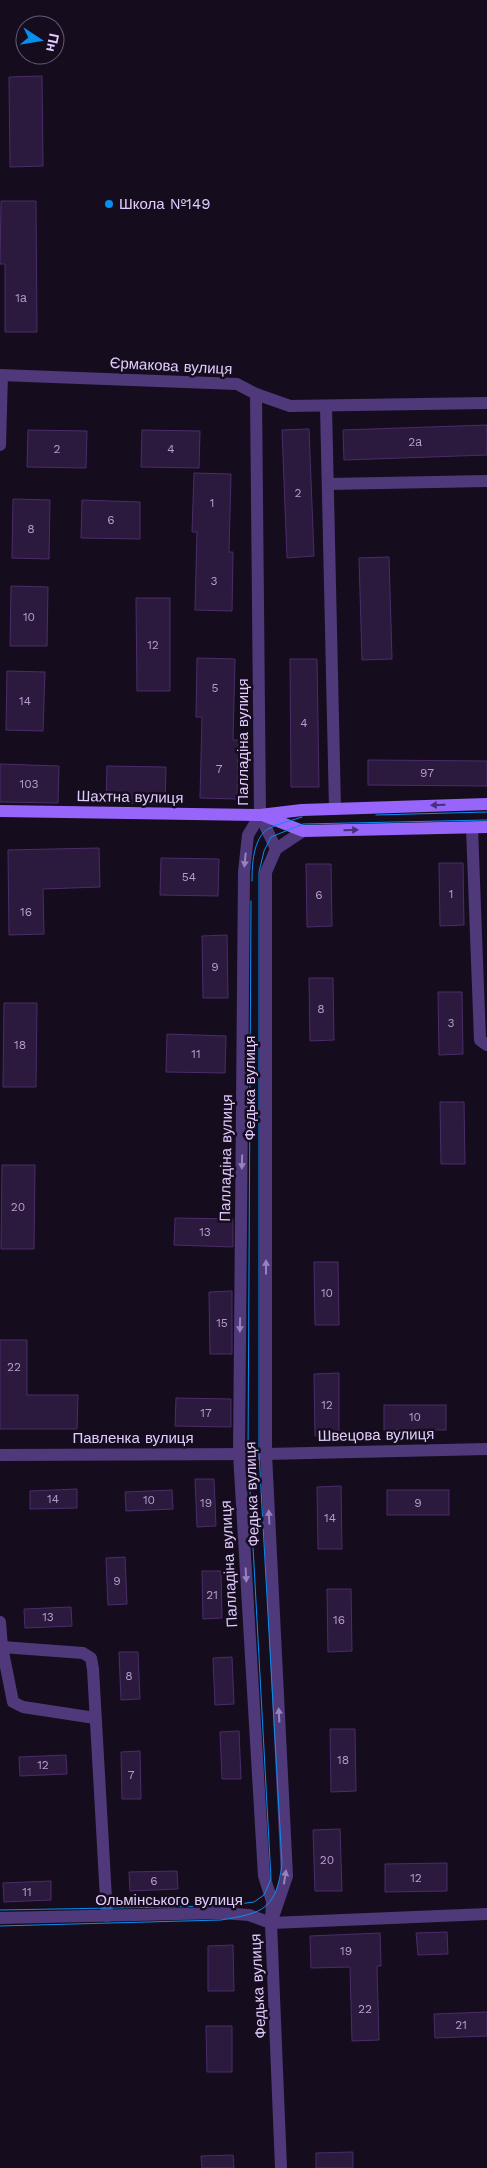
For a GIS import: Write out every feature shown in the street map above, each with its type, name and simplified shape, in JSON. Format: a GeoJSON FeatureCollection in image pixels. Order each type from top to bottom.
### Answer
{"type":"FeatureCollection","features":[{"type":"Feature","properties":{"kind":"main road","name":"Шахтна вулиця"},"geometry":{"type":"LineString","coordinates":[[0,811],[260,814],[335,808],[487,804]]}},
{"type":"Feature","properties":{"kind":"main road","name":"Шахтна вулиця"},"geometry":{"type":"LineString","coordinates":[[260,814],[303,831],[487,828]]}},
{"type":"Feature","properties":{"kind":"street","name":"Єрмакова вулиця"},"geometry":{"type":"LineString","coordinates":[[1,375],[237,384],[256,394],[290,406],[487,403]]}},
{"type":"Feature","properties":{"kind":"street"},"geometry":{"type":"LineString","coordinates":[[0,445],[1,375]]}},
{"type":"Feature","properties":{"kind":"street","name":"Палладіна вулиця"},"geometry":{"type":"LineString","coordinates":[[256,394],[260,814],[248,835],[244,872],[239,1454],[264,1876],[272,1901],[271,1923]]}},
{"type":"Feature","properties":{"kind":"street"},"geometry":{"type":"LineString","coordinates":[[326,406],[335,808]]}},
{"type":"Feature","properties":{"kind":"street"},"geometry":{"type":"LineString","coordinates":[[328,484],[487,481]]}},
{"type":"Feature","properties":{"kind":"street"},"geometry":{"type":"LineString","coordinates":[[260,814],[276,849],[303,831]]}},
{"type":"Feature","properties":{"kind":"street"},"geometry":{"type":"LineString","coordinates":[[472,828],[480,1040],[487,1045]]}},
{"type":"Feature","properties":{"kind":"street","name":"Федька вулиця"},"geometry":{"type":"LineString","coordinates":[[276,849],[266,872],[266,1454],[287,1876],[271,1923],[281,2168]]}},
{"type":"Feature","properties":{"kind":"street","name":"Швецова вулиця"},"geometry":{"type":"LineString","coordinates":[[266,1454],[487,1449]]}},
{"type":"Feature","properties":{"kind":"street","name":"Павленка вулиця"},"geometry":{"type":"LineString","coordinates":[[0,1455],[266,1454]]}},
{"type":"Feature","properties":{"kind":"street"},"geometry":{"type":"LineString","coordinates":[[0,1622],[2,1647],[13,1702],[23,1707],[95,1718]]}},
{"type":"Feature","properties":{"kind":"street"},"geometry":{"type":"LineString","coordinates":[[2,1647],[83,1653],[91,1658],[107,1916]]}},
{"type":"Feature","properties":{"kind":"street","name":"Ольмінського вулиця"},"geometry":{"type":"LineString","coordinates":[[0,1918],[222,1913],[249,1915],[271,1923],[487,1914]]}},
{"type":"Feature","properties":{"kind":"building"},"geometry":{"type":"Polygon","coordinates":[[[42,76],[43,166],[10,167],[9,77],[42,76]]]}},
{"type":"Feature","properties":{"kind":"building"},"geometry":{"type":"Polygon","coordinates":[[[1,201],[36,201],[37,332],[5,332],[5,264],[0,264],[1,201]]]}},
{"type":"Feature","properties":{"kind":"building"},"geometry":{"type":"Polygon","coordinates":[[[487,425],[487,455],[344,460],[343,430],[487,425]]]}},
{"type":"Feature","properties":{"kind":"building"},"geometry":{"type":"Polygon","coordinates":[[[309,429],[314,556],[287,558],[282,430],[309,429]]]}},
{"type":"Feature","properties":{"kind":"building"},"geometry":{"type":"Polygon","coordinates":[[[28,430],[87,431],[86,468],[27,467],[28,430]]]}},
{"type":"Feature","properties":{"kind":"building"},"geometry":{"type":"Polygon","coordinates":[[[142,430],[200,431],[199,468],[141,467],[142,430]]]}},
{"type":"Feature","properties":{"kind":"building"},"geometry":{"type":"Polygon","coordinates":[[[194,473],[231,474],[229,552],[233,552],[232,611],[195,610],[197,532],[192,532],[194,473]]]}},
{"type":"Feature","properties":{"kind":"building"},"geometry":{"type":"Polygon","coordinates":[[[13,499],[50,500],[49,559],[12,558],[13,499]]]}},
{"type":"Feature","properties":{"kind":"building"},"geometry":{"type":"Polygon","coordinates":[[[82,500],[140,502],[140,539],[81,538],[82,500]]]}},
{"type":"Feature","properties":{"kind":"building"},"geometry":{"type":"Polygon","coordinates":[[[389,557],[392,659],[362,660],[359,558],[389,557]]]}},
{"type":"Feature","properties":{"kind":"building"},"geometry":{"type":"Polygon","coordinates":[[[11,586],[48,587],[47,646],[10,646],[11,586]]]}},
{"type":"Feature","properties":{"kind":"building"},"geometry":{"type":"Polygon","coordinates":[[[136,598],[170,598],[170,691],[137,691],[136,598]]]}},
{"type":"Feature","properties":{"kind":"building"},"geometry":{"type":"Polygon","coordinates":[[[197,658],[235,659],[233,740],[238,740],[237,799],[200,798],[202,717],[196,717],[197,658]]]}},
{"type":"Feature","properties":{"kind":"building"},"geometry":{"type":"Polygon","coordinates":[[[290,659],[317,659],[319,787],[291,787],[290,659]]]}},
{"type":"Feature","properties":{"kind":"building"},"geometry":{"type":"Polygon","coordinates":[[[7,671],[45,672],[43,731],[6,730],[7,671]]]}},
{"type":"Feature","properties":{"kind":"building"},"geometry":{"type":"Polygon","coordinates":[[[368,760],[487,761],[487,786],[368,785],[368,760]]]}},
{"type":"Feature","properties":{"kind":"building"},"geometry":{"type":"Polygon","coordinates":[[[0,764],[59,766],[58,803],[0,802],[0,764]]]}},
{"type":"Feature","properties":{"kind":"building"},"geometry":{"type":"Polygon","coordinates":[[[107,766],[166,767],[165,804],[106,803],[107,766]]]}},
{"type":"Feature","properties":{"kind":"building"},"geometry":{"type":"Polygon","coordinates":[[[99,848],[100,887],[43,889],[44,934],[9,935],[8,850],[99,848]]]}},
{"type":"Feature","properties":{"kind":"building"},"geometry":{"type":"Polygon","coordinates":[[[161,858],[219,859],[218,896],[160,895],[161,858]]]}},
{"type":"Feature","properties":{"kind":"building"},"geometry":{"type":"Polygon","coordinates":[[[439,863],[463,863],[464,925],[440,926],[439,863]]]}},
{"type":"Feature","properties":{"kind":"building"},"geometry":{"type":"Polygon","coordinates":[[[306,864],[331,864],[332,926],[307,927],[306,864]]]}},
{"type":"Feature","properties":{"kind":"building"},"geometry":{"type":"Polygon","coordinates":[[[227,935],[228,998],[203,998],[202,936],[227,935]]]}},
{"type":"Feature","properties":{"kind":"building"},"geometry":{"type":"Polygon","coordinates":[[[309,978],[333,978],[334,1040],[310,1041],[309,978]]]}},
{"type":"Feature","properties":{"kind":"building"},"geometry":{"type":"Polygon","coordinates":[[[438,992],[462,992],[463,1054],[439,1055],[438,992]]]}},
{"type":"Feature","properties":{"kind":"building"},"geometry":{"type":"Polygon","coordinates":[[[4,1003],[37,1003],[36,1087],[3,1087],[4,1003]]]}},
{"type":"Feature","properties":{"kind":"building"},"geometry":{"type":"Polygon","coordinates":[[[167,1034],[226,1036],[225,1073],[166,1072],[167,1034]]]}},
{"type":"Feature","properties":{"kind":"building"},"geometry":{"type":"Polygon","coordinates":[[[440,1102],[464,1102],[465,1164],[441,1164],[440,1102]]]}},
{"type":"Feature","properties":{"kind":"building"},"geometry":{"type":"Polygon","coordinates":[[[2,1165],[35,1165],[34,1249],[1,1249],[2,1165]]]}},
{"type":"Feature","properties":{"kind":"building"},"geometry":{"type":"Polygon","coordinates":[[[175,1218],[233,1219],[233,1247],[174,1245],[175,1218]]]}},
{"type":"Feature","properties":{"kind":"building"},"geometry":{"type":"Polygon","coordinates":[[[314,1262],[338,1262],[339,1325],[315,1325],[314,1262]]]}},
{"type":"Feature","properties":{"kind":"building"},"geometry":{"type":"Polygon","coordinates":[[[232,1291],[232,1354],[210,1354],[209,1292],[232,1291]]]}},
{"type":"Feature","properties":{"kind":"building"},"geometry":{"type":"Polygon","coordinates":[[[0,1340],[27,1340],[27,1395],[78,1395],[77,1429],[0,1429],[0,1340]]]}},
{"type":"Feature","properties":{"kind":"building"},"geometry":{"type":"Polygon","coordinates":[[[339,1373],[339,1436],[315,1436],[314,1374],[339,1373]]]}},
{"type":"Feature","properties":{"kind":"building"},"geometry":{"type":"Polygon","coordinates":[[[176,1398],[231,1399],[231,1427],[175,1426],[176,1398]]]}},
{"type":"Feature","properties":{"kind":"building"},"geometry":{"type":"Polygon","coordinates":[[[384,1405],[446,1405],[446,1430],[384,1430],[384,1405]]]}},
{"type":"Feature","properties":{"kind":"building"},"geometry":{"type":"Polygon","coordinates":[[[195,1479],[214,1479],[216,1526],[197,1527],[195,1479]]]}},
{"type":"Feature","properties":{"kind":"building"},"geometry":{"type":"Polygon","coordinates":[[[341,1486],[342,1549],[318,1549],[317,1487],[341,1486]]]}},
{"type":"Feature","properties":{"kind":"building"},"geometry":{"type":"Polygon","coordinates":[[[77,1489],[77,1508],[30,1509],[30,1491],[77,1489]]]}},
{"type":"Feature","properties":{"kind":"building"},"geometry":{"type":"Polygon","coordinates":[[[172,1490],[173,1509],[126,1511],[125,1492],[172,1490]]]}},
{"type":"Feature","properties":{"kind":"building"},"geometry":{"type":"Polygon","coordinates":[[[387,1490],[449,1490],[449,1515],[387,1515],[387,1490]]]}},
{"type":"Feature","properties":{"kind":"building"},"geometry":{"type":"Polygon","coordinates":[[[125,1557],[127,1604],[108,1605],[106,1558],[125,1557]]]}},
{"type":"Feature","properties":{"kind":"building"},"geometry":{"type":"Polygon","coordinates":[[[202,1571],[221,1571],[222,1618],[203,1619],[202,1571]]]}},
{"type":"Feature","properties":{"kind":"building"},"geometry":{"type":"Polygon","coordinates":[[[327,1589],[351,1589],[352,1651],[328,1652],[327,1589]]]}},
{"type":"Feature","properties":{"kind":"building"},"geometry":{"type":"Polygon","coordinates":[[[71,1607],[72,1626],[25,1628],[24,1609],[71,1607]]]}},
{"type":"Feature","properties":{"kind":"building"},"geometry":{"type":"Polygon","coordinates":[[[119,1652],[138,1652],[140,1699],[121,1700],[119,1652]]]}},
{"type":"Feature","properties":{"kind":"building"},"geometry":{"type":"Polygon","coordinates":[[[232,1657],[234,1704],[215,1705],[213,1658],[232,1657]]]}},
{"type":"Feature","properties":{"kind":"building"},"geometry":{"type":"Polygon","coordinates":[[[330,1729],[355,1729],[356,1791],[331,1792],[330,1729]]]}},
{"type":"Feature","properties":{"kind":"building"},"geometry":{"type":"Polygon","coordinates":[[[239,1731],[241,1779],[222,1779],[220,1732],[239,1731]]]}},
{"type":"Feature","properties":{"kind":"building"},"geometry":{"type":"Polygon","coordinates":[[[140,1751],[141,1799],[122,1799],[121,1752],[140,1751]]]}},
{"type":"Feature","properties":{"kind":"building"},"geometry":{"type":"Polygon","coordinates":[[[66,1755],[67,1774],[20,1776],[19,1757],[66,1755]]]}},
{"type":"Feature","properties":{"kind":"building"},"geometry":{"type":"Polygon","coordinates":[[[340,1829],[342,1891],[315,1891],[313,1830],[340,1829]]]}},
{"type":"Feature","properties":{"kind":"building"},"geometry":{"type":"Polygon","coordinates":[[[447,1863],[447,1891],[385,1892],[385,1864],[447,1863]]]}},
{"type":"Feature","properties":{"kind":"building"},"geometry":{"type":"Polygon","coordinates":[[[177,1871],[178,1889],[130,1891],[129,1872],[177,1871]]]}},
{"type":"Feature","properties":{"kind":"building"},"geometry":{"type":"Polygon","coordinates":[[[51,1881],[51,1900],[4,1902],[3,1883],[51,1881]]]}},
{"type":"Feature","properties":{"kind":"building"},"geometry":{"type":"Polygon","coordinates":[[[447,1932],[448,1954],[418,1955],[416,1933],[447,1932]]]}},
{"type":"Feature","properties":{"kind":"building"},"geometry":{"type":"Polygon","coordinates":[[[380,1933],[381,1966],[377,1966],[379,2040],[352,2041],[350,1967],[311,1968],[310,1936],[380,1933]]]}},
{"type":"Feature","properties":{"kind":"building"},"geometry":{"type":"Polygon","coordinates":[[[233,1945],[234,1991],[208,1991],[208,1946],[233,1945]]]}},
{"type":"Feature","properties":{"kind":"building"},"geometry":{"type":"Polygon","coordinates":[[[487,2012],[487,2036],[435,2038],[434,2014],[487,2012]]]}},
{"type":"Feature","properties":{"kind":"building"},"geometry":{"type":"Polygon","coordinates":[[[206,2026],[232,2026],[232,2072],[207,2072],[206,2026]]]}},
{"type":"Feature","properties":{"kind":"building"},"geometry":{"type":"Polygon","coordinates":[[[353,2152],[353,2168],[316,2168],[316,2153],[353,2152]]]}},
{"type":"Feature","properties":{"kind":"building"},"geometry":{"type":"Polygon","coordinates":[[[233,2155],[234,2168],[202,2168],[201,2156],[233,2155]]]}},
{"type":"Feature","properties":{"kind":"tram line"},"geometry":{"type":"LineString","coordinates":[[376,815],[487,812]]}},
{"type":"Feature","properties":{"kind":"tram line"},"geometry":{"type":"LineString","coordinates":[[252,881],[254,853],[263,833],[276,825],[302,817]]}},
{"type":"Feature","properties":{"kind":"tram line"},"geometry":{"type":"LineString","coordinates":[[0,1926],[221,1920],[247,1915],[265,1907],[276,1891],[282,1864],[259,1454],[259,872],[264,851],[271,837],[303,824],[487,820]]}},
{"type":"Feature","properties":{"kind":"tram line"},"geometry":{"type":"LineString","coordinates":[[0,1910],[224,1906],[254,1902],[264,1895],[271,1879],[248,1454],[251,901]]}},
{"type":"Feature","properties":{"kind":"place","name":"Школа №149"},"geometry":{"type":"Point","coordinates":[109,204]}}]}
